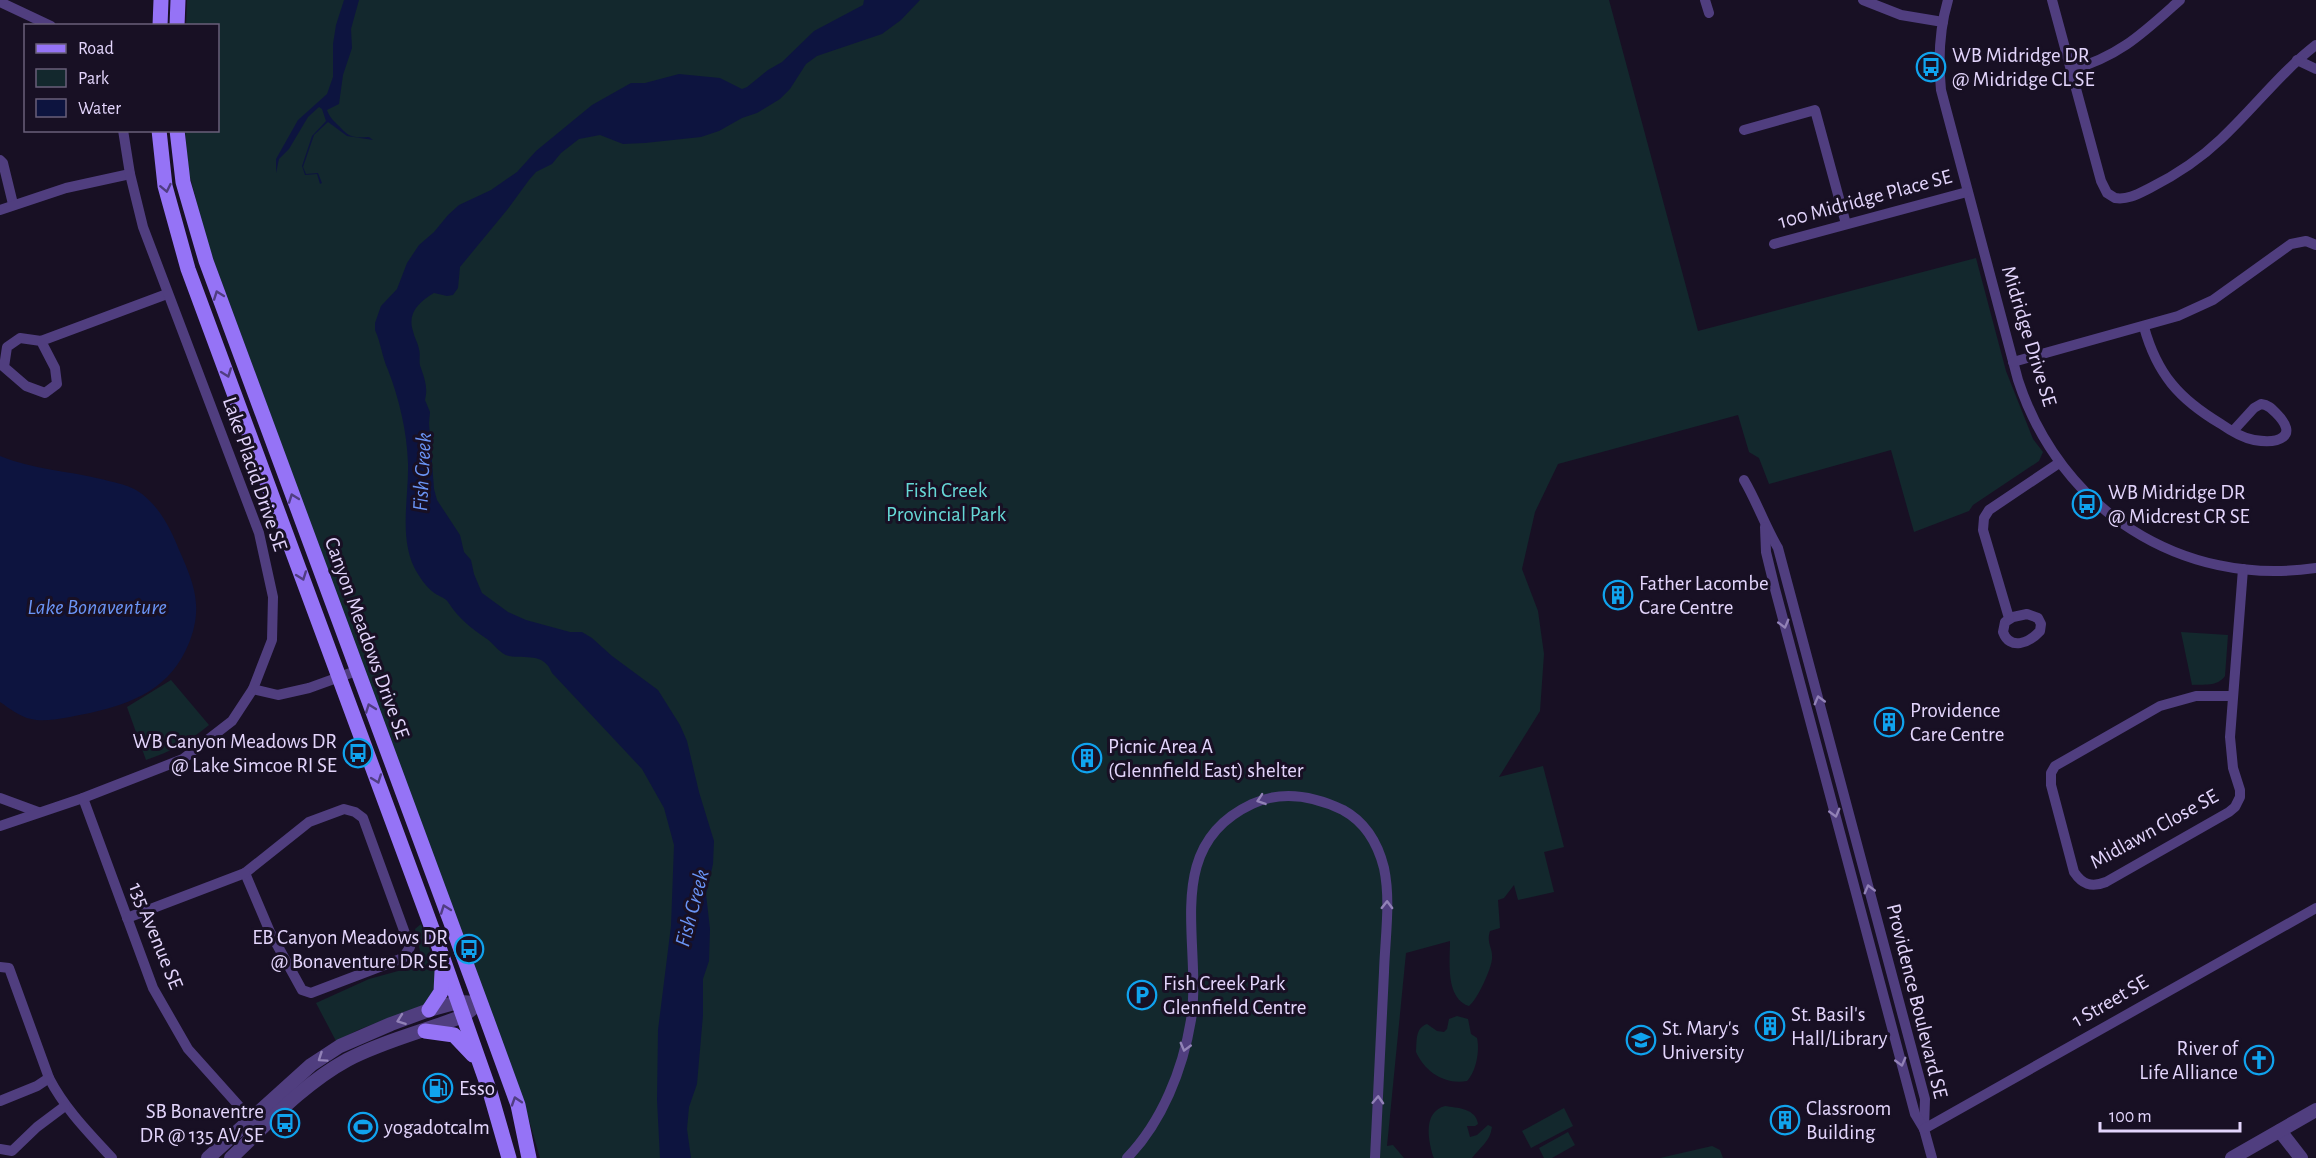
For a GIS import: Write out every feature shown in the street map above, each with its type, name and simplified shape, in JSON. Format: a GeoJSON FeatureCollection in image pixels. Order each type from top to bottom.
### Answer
{"type":"FeatureCollection","features":[{"type":"Feature","properties":{"kind":"main road"},"geometry":{"type":"LineString","coordinates":[[159,24],[161,0]]}},
{"type":"Feature","properties":{"kind":"main road"},"geometry":{"type":"LineString","coordinates":[[177,24],[178,0]]}},
{"type":"Feature","properties":{"kind":"main road","name":"Canyon Meadows Drive SE"},"geometry":{"type":"LineString","coordinates":[[159,132],[165,186],[188,269],[440,950],[479,1061],[509,1158]]}},
{"type":"Feature","properties":{"kind":"main road","name":"Canyon Meadows Drive SE"},"geometry":{"type":"LineString","coordinates":[[177,132],[183,182],[206,261],[518,1105],[529,1158]]}},
{"type":"Feature","properties":{"kind":"main road"},"geometry":{"type":"LineString","coordinates":[[429,1010],[442,987],[440,950]]}},
{"type":"Feature","properties":{"kind":"main road"},"geometry":{"type":"LineString","coordinates":[[425,1030],[454,1035],[479,1061]]}},
{"type":"Feature","properties":{"kind":"street"},"geometry":{"type":"LineString","coordinates":[[1705,0],[1709,13]]}},
{"type":"Feature","properties":{"kind":"street"},"geometry":{"type":"LineString","coordinates":[[1863,0],[1901,15],[1942,22]]}},
{"type":"Feature","properties":{"kind":"street","name":"Midridge Drive SE"},"geometry":{"type":"LineString","coordinates":[[1948,0],[1942,22],[1939,58],[1941,90],[2013,362],[2031,416],[2059,463],[2113,518],[2140,535],[2190,557],[2243,569],[2278,571],[2316,568]]}},
{"type":"Feature","properties":{"kind":"street"},"geometry":{"type":"LineString","coordinates":[[2052,0],[2104,188],[2112,197],[2120,199],[2133,196],[2157,184],[2197,159],[2229,131],[2297,60],[2316,45]]}},
{"type":"Feature","properties":{"kind":"street"},"geometry":{"type":"LineString","coordinates":[[2071,70],[2118,52],[2180,0]]}},
{"type":"Feature","properties":{"kind":"street"},"geometry":{"type":"LineString","coordinates":[[0,2],[47,24]]}},
{"type":"Feature","properties":{"kind":"street"},"geometry":{"type":"LineString","coordinates":[[2297,60],[2316,69]]}},
{"type":"Feature","properties":{"kind":"street"},"geometry":{"type":"LineString","coordinates":[[1744,130],[1815,110],[1846,224]]}},
{"type":"Feature","properties":{"kind":"street","name":"Lake Placid Drive SE"},"geometry":{"type":"LineString","coordinates":[[0,826],[83,798],[183,759],[232,721],[253,689],[272,640],[273,597],[259,532],[143,227],[130,174],[123,132]]}},
{"type":"Feature","properties":{"kind":"street"},"geometry":{"type":"LineString","coordinates":[[0,160],[3,163],[13,204]]}},
{"type":"Feature","properties":{"kind":"street"},"geometry":{"type":"LineString","coordinates":[[0,210],[66,188],[130,174]]}},
{"type":"Feature","properties":{"kind":"street","name":"100 Midridge Place SE"},"geometry":{"type":"LineString","coordinates":[[1774,244],[1967,192]]}},
{"type":"Feature","properties":{"kind":"street"},"geometry":{"type":"LineString","coordinates":[[2013,362],[2178,316],[2214,300],[2291,244],[2306,241],[2316,245]]}},
{"type":"Feature","properties":{"kind":"street"},"geometry":{"type":"LineString","coordinates":[[41,341],[56,368],[57,384],[45,393],[26,386],[4,367],[7,347],[20,338],[41,341],[167,294]]}},
{"type":"Feature","properties":{"kind":"street"},"geometry":{"type":"LineString","coordinates":[[2144,327],[2155,360],[2173,387],[2197,408],[2233,431],[2252,440],[2274,441],[2284,437],[2287,428],[2285,422],[2270,406],[2261,404],[2253,408],[2233,431]]}},
{"type":"Feature","properties":{"kind":"street"},"geometry":{"type":"LineString","coordinates":[[2009,618],[1983,530],[1984,518],[1989,510],[2059,463]]}},
{"type":"Feature","properties":{"kind":"street","name":"Providence Boulevard SE"},"geometry":{"type":"LineString","coordinates":[[1744,480],[1758,506],[1765,526],[1766,552],[1775,589],[1915,1114],[1924,1129],[1932,1158]]}},
{"type":"Feature","properties":{"kind":"street","name":"Midlawn Close SE"},"geometry":{"type":"LineString","coordinates":[[2233,696],[2196,696],[2160,706],[2055,766],[2051,773],[2051,785],[2074,872],[2079,879],[2090,885],[2106,882],[2235,807],[2240,797],[2240,790],[2231,752],[2243,569]]}},
{"type":"Feature","properties":{"kind":"street"},"geometry":{"type":"LineString","coordinates":[[253,689],[278,695],[309,688],[356,671]]}},
{"type":"Feature","properties":{"kind":"street"},"geometry":{"type":"LineString","coordinates":[[1127,1158],[1146,1137],[1161,1110],[1185,1046],[1193,1006],[1191,884],[1201,854],[1213,832],[1229,817],[1257,801],[1284,795],[1321,801],[1357,819],[1374,841],[1383,867],[1387,912],[1375,1158]]}},
{"type":"Feature","properties":{"kind":"street"},"geometry":{"type":"LineString","coordinates":[[0,798],[38,813]]}},
{"type":"Feature","properties":{"kind":"street","name":"135 Avenue SE"},"geometry":{"type":"LineString","coordinates":[[83,798],[153,988],[189,1050],[261,1130]]}},
{"type":"Feature","properties":{"kind":"street"},"geometry":{"type":"LineString","coordinates":[[127,918],[245,873],[309,822],[344,809],[355,812],[363,818],[410,947],[403,958],[311,993],[302,990],[270,932],[245,873]]}},
{"type":"Feature","properties":{"kind":"street","name":"1 Street SE"},"geometry":{"type":"LineString","coordinates":[[1924,1129],[2316,908]]}},
{"type":"Feature","properties":{"kind":"street"},"geometry":{"type":"LineString","coordinates":[[0,967],[9,968],[49,1078],[65,1106],[112,1158]]}},
{"type":"Feature","properties":{"kind":"street"},"geometry":{"type":"LineString","coordinates":[[231,1158],[318,1079],[346,1060],[425,1030],[460,1009],[480,1003]]}},
{"type":"Feature","properties":{"kind":"street"},"geometry":{"type":"LineString","coordinates":[[208,1158],[311,1065],[340,1046],[429,1010],[460,1009]]}},
{"type":"Feature","properties":{"kind":"street"},"geometry":{"type":"LineString","coordinates":[[0,1101],[37,1086],[49,1078]]}},
{"type":"Feature","properties":{"kind":"street"},"geometry":{"type":"LineString","coordinates":[[0,1149],[12,1151],[37,1127],[65,1106]]}},
{"type":"Feature","properties":{"kind":"street"},"geometry":{"type":"LineString","coordinates":[[2232,1158],[2316,1110]]}},
{"type":"Feature","properties":{"kind":"street"},"geometry":{"type":"LineString","coordinates":[[2280,1131],[2301,1158]]}},
{"type":"Feature","properties":{"kind":"green space","name":"Fish Creek Provincial Park"},"geometry":{"type":"Polygon","coordinates":[[[187,0],[1609,0],[1698,331],[1976,258],[2006,371],[2033,439],[2043,452],[2039,461],[1973,505],[1969,511],[1914,532],[1891,450],[1769,484],[1759,458],[1749,452],[1738,415],[1558,464],[1535,512],[1522,569],[1538,611],[1544,654],[1540,711],[1499,777],[1543,766],[1564,847],[1544,852],[1554,892],[1518,900],[1514,885],[1504,898],[1498,900],[1500,928],[1490,931],[1489,935],[1491,964],[1480,991],[1469,1006],[1461,1002],[1452,987],[1450,941],[1406,953],[1387,1146],[1393,1145],[1404,1158],[540,1158],[524,1103],[208,245],[189,173],[185,132],[219,132],[219,24],[186,24],[187,0]]]}},
{"type":"Feature","properties":{"kind":"green space"},"geometry":{"type":"Polygon","coordinates":[[[2181,632],[2228,635],[2225,676],[2222,680],[2210,684],[2192,685],[2181,632]]]}},
{"type":"Feature","properties":{"kind":"green space"},"geometry":{"type":"Polygon","coordinates":[[[171,680],[209,725],[179,745],[146,760],[127,707],[171,680]]]}},
{"type":"Feature","properties":{"kind":"green space"},"geometry":{"type":"Polygon","coordinates":[[[421,924],[434,965],[435,976],[432,995],[426,1004],[358,1030],[336,1041],[316,1003],[369,979],[409,968],[416,962],[420,951],[415,929],[421,924]]]}},
{"type":"Feature","properties":{"kind":"green space"},"geometry":{"type":"Polygon","coordinates":[[[1457,1016],[1468,1019],[1471,1034],[1477,1038],[1478,1049],[1473,1072],[1467,1081],[1459,1082],[1444,1079],[1430,1071],[1416,1052],[1417,1035],[1423,1026],[1427,1024],[1437,1031],[1444,1032],[1449,1019],[1457,1016]]]}},
{"type":"Feature","properties":{"kind":"green space"},"geometry":{"type":"Polygon","coordinates":[[[1445,1106],[1465,1110],[1474,1115],[1478,1124],[1467,1126],[1470,1137],[1477,1135],[1488,1125],[1492,1127],[1487,1140],[1472,1158],[1434,1158],[1429,1134],[1430,1120],[1438,1109],[1445,1106]]]}},
{"type":"Feature","properties":{"kind":"green space"},"geometry":{"type":"Polygon","coordinates":[[[1564,1108],[1573,1126],[1531,1148],[1522,1131],[1564,1108]]]}},
{"type":"Feature","properties":{"kind":"green space"},"geometry":{"type":"Polygon","coordinates":[[[1568,1132],[1575,1145],[1552,1158],[1544,1158],[1539,1148],[1568,1132]]]}},
{"type":"Feature","properties":{"kind":"green space"},"geometry":{"type":"Polygon","coordinates":[[[1712,1146],[1720,1150],[1723,1158],[1660,1158],[1712,1146]]]}},
{"type":"Feature","properties":{"kind":"water"},"geometry":{"type":"Polygon","coordinates":[[[344,0],[359,0],[351,29],[352,48],[343,75],[339,104],[327,110],[332,119],[348,135],[369,137],[373,140],[347,136],[328,122],[314,135],[303,167],[306,174],[318,173],[322,183],[320,184],[317,174],[305,175],[302,166],[312,136],[326,121],[319,107],[308,117],[289,149],[279,159],[276,173],[276,159],[298,120],[327,94],[333,77],[333,44],[336,25],[344,0]]]}},
{"type":"Feature","properties":{"kind":"water","name":"Fish Creek"},"geometry":{"type":"Polygon","coordinates":[[[864,0],[920,0],[901,20],[882,34],[817,56],[806,64],[790,89],[780,99],[719,131],[701,137],[645,143],[623,144],[600,135],[579,139],[561,153],[552,164],[536,172],[529,180],[460,267],[458,288],[453,295],[434,293],[419,304],[413,313],[412,325],[426,384],[425,400],[430,412],[434,489],[437,500],[460,535],[464,552],[471,560],[482,593],[508,612],[526,620],[570,632],[582,632],[592,638],[658,690],[680,725],[687,741],[714,841],[713,864],[706,894],[710,929],[709,961],[703,979],[703,1015],[697,1084],[689,1107],[687,1129],[691,1158],[660,1158],[657,1100],[658,1030],[671,926],[674,845],[664,808],[642,769],[552,673],[549,666],[539,659],[509,656],[503,653],[466,623],[447,600],[430,590],[418,574],[409,555],[407,542],[408,463],[402,415],[375,330],[375,323],[381,306],[397,289],[407,263],[419,245],[448,215],[459,205],[491,190],[517,172],[536,151],[592,105],[631,83],[645,83],[679,74],[720,78],[742,89],[782,62],[814,31],[863,5],[864,0]]]}},
{"type":"Feature","properties":{"kind":"water","name":"Lake Bonaventure"},"geometry":{"type":"Polygon","coordinates":[[[0,456],[25,464],[128,486],[144,495],[163,517],[190,577],[196,614],[189,643],[181,659],[172,672],[149,691],[106,709],[52,720],[27,718],[0,702],[0,456]]]}},
{"type":"Feature","properties":{"kind":"place","name":"WB Midridge DR @ Midridge CL SE"},"geometry":{"type":"Point","coordinates":[1931,67]}},
{"type":"Feature","properties":{"kind":"place","name":"WB Midridge DR @ Midcrest CR SE"},"geometry":{"type":"Point","coordinates":[2087,504]}},
{"type":"Feature","properties":{"kind":"place","name":"Father Lacombe Care Centre"},"geometry":{"type":"Point","coordinates":[1618,595]}},
{"type":"Feature","properties":{"kind":"place","name":"Providence Care Centre"},"geometry":{"type":"Point","coordinates":[1889,722]}},
{"type":"Feature","properties":{"kind":"place","name":"WB Canyon Meadows DR @ Lake Simcoe RI SE"},"geometry":{"type":"Point","coordinates":[358,753]}},
{"type":"Feature","properties":{"kind":"place","name":"Picnic Area A (Glennfield East) shelter"},"geometry":{"type":"Point","coordinates":[1087,758]}},
{"type":"Feature","properties":{"kind":"place","name":"EB Canyon Meadows DR @ Bonaventure DR SE"},"geometry":{"type":"Point","coordinates":[469,949]}},
{"type":"Feature","properties":{"kind":"place","name":"Fish Creek Park Glennfield Centre"},"geometry":{"type":"Point","coordinates":[1142,995]}},
{"type":"Feature","properties":{"kind":"place","name":"St. Basil's Hall/Library"},"geometry":{"type":"Point","coordinates":[1770,1026]}},
{"type":"Feature","properties":{"kind":"place","name":"St. Mary's University"},"geometry":{"type":"Point","coordinates":[1641,1040]}},
{"type":"Feature","properties":{"kind":"place","name":"River of Life Alliance"},"geometry":{"type":"Point","coordinates":[2259,1060]}},
{"type":"Feature","properties":{"kind":"place","name":"Esso"},"geometry":{"type":"Point","coordinates":[438,1088]}},
{"type":"Feature","properties":{"kind":"place","name":"Classroom Building"},"geometry":{"type":"Point","coordinates":[1785,1120]}},
{"type":"Feature","properties":{"kind":"place","name":"SB Bonaventre DR @ 135 AV SE"},"geometry":{"type":"Point","coordinates":[285,1123]}},
{"type":"Feature","properties":{"kind":"place","name":"yogadotcalm"},"geometry":{"type":"Point","coordinates":[363,1127]}}]}
